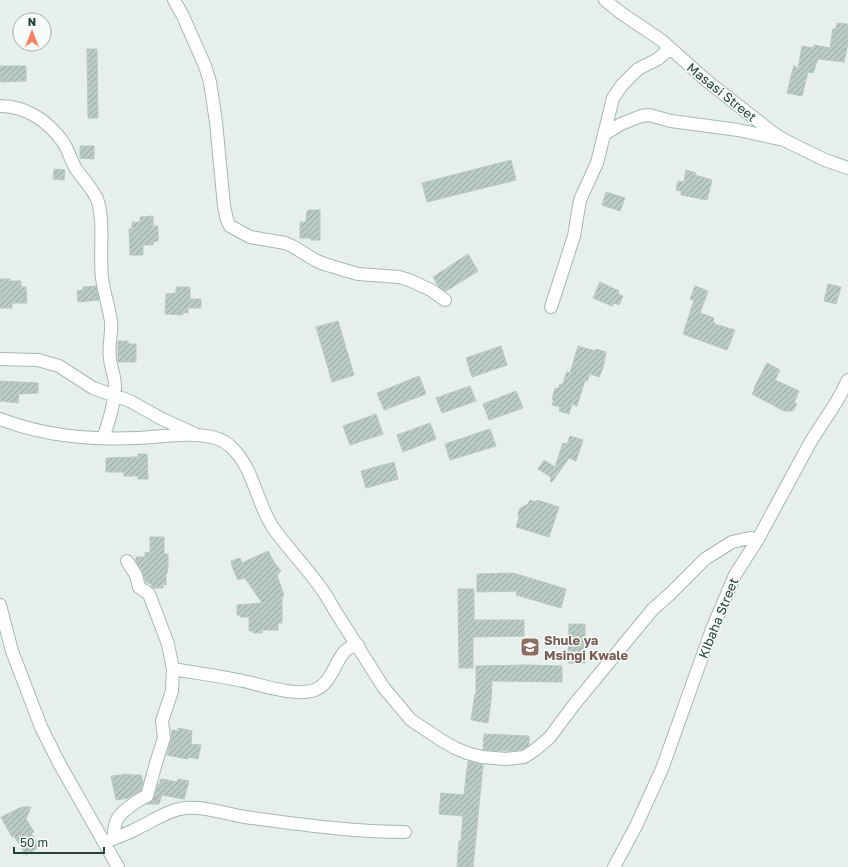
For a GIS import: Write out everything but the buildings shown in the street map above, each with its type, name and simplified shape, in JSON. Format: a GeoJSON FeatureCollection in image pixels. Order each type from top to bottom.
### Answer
{"type":"FeatureCollection","features":[{"type":"Feature","properties":{"kind":"street"},"geometry":{"type":"LineString","coordinates":[[174,0],[183,16],[205,66],[210,82],[216,122],[224,206],[230,226],[250,237],[285,243],[324,264],[358,274],[399,277],[409,280],[431,290],[445,300]]}},
{"type":"Feature","properties":{"kind":"street","name":"Masasi Street"},"geometry":{"type":"LineString","coordinates":[[605,0],[661,40],[707,81],[784,140],[825,160],[848,168]]}},
{"type":"Feature","properties":{"kind":"street"},"geometry":{"type":"LineString","coordinates":[[551,307],[574,236],[580,200],[597,163],[611,104],[616,93],[638,69],[658,59],[670,48]]}},
{"type":"Feature","properties":{"kind":"street"},"geometry":{"type":"LineString","coordinates":[[0,106],[14,106],[30,112],[41,119],[53,130],[63,142],[76,168],[97,200],[100,215],[102,277],[110,322],[109,344],[111,371],[116,386],[112,414],[103,438]]}},
{"type":"Feature","properties":{"kind":"street"},"geometry":{"type":"LineString","coordinates":[[605,134],[622,124],[641,116],[649,115],[671,121],[738,130],[784,140]]}},
{"type":"Feature","properties":{"kind":"street"},"geometry":{"type":"LineString","coordinates":[[0,359],[17,358],[49,362],[67,370],[93,388],[130,401],[160,418],[195,434],[220,439],[225,442],[235,451],[252,480],[262,507],[274,528],[323,591],[384,688],[411,720],[441,740],[467,754],[506,759],[524,757],[535,750],[550,737],[573,706],[653,609],[705,559],[732,542],[750,538],[758,539]]}},
{"type":"Feature","properties":{"kind":"street","name":"KIbaha Street"},"geometry":{"type":"LineString","coordinates":[[614,867],[636,826],[662,769],[712,629],[735,575],[758,539],[811,440],[848,380]]}},
{"type":"Feature","properties":{"kind":"street"},"geometry":{"type":"LineString","coordinates":[[0,419],[32,429],[65,436],[103,438],[195,434]]}},
{"type":"Feature","properties":{"kind":"street"},"geometry":{"type":"LineString","coordinates":[[109,840],[118,816],[125,809],[141,798],[147,796],[164,738],[162,721],[172,690],[173,669],[168,644],[148,594],[139,587],[136,575],[127,561]]}},
{"type":"Feature","properties":{"kind":"street"},"geometry":{"type":"LineString","coordinates":[[0,605],[12,651],[41,727],[59,763],[109,840],[118,867]]}},
{"type":"Feature","properties":{"kind":"street"},"geometry":{"type":"LineString","coordinates":[[173,669],[244,681],[269,688],[310,692],[326,683],[333,673],[343,651],[358,645]]}},
{"type":"Feature","properties":{"kind":"street"},"geometry":{"type":"LineString","coordinates":[[109,840],[136,829],[172,811],[186,808],[318,826],[375,832],[405,832]]}},
{"type":"Feature","properties":{"kind":"place","name":"Shule ya Msingi Kwale"},"geometry":{"type":"Point","coordinates":[530,647]}}]}
